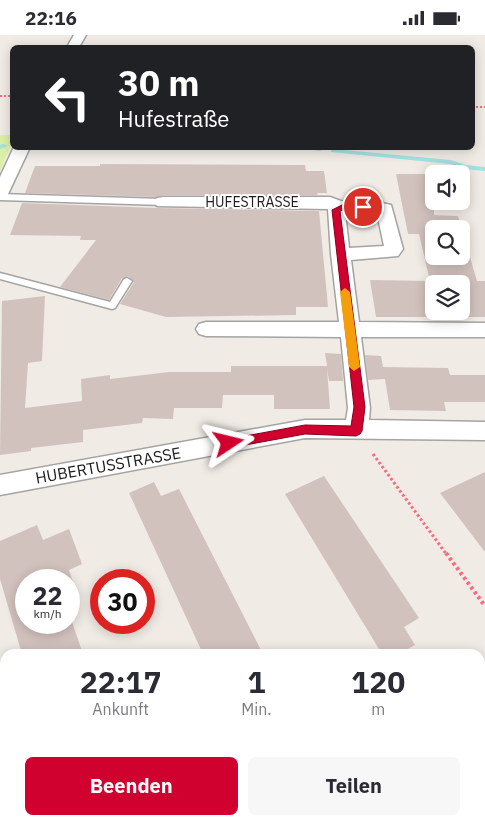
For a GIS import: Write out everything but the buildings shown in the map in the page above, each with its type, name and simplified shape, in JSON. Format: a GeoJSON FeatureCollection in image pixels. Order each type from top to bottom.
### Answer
{"type":"FeatureCollection","features":[{"type":"Feature","properties":{"kind":"street"},"geometry":{"type":"LineString","coordinates":[[0,196],[21,150]]}},
{"type":"Feature","properties":{"kind":"street","name":"HUFESTRASSE"},"geometry":{"type":"LineString","coordinates":[[163,202],[330,202],[339,208],[382,207],[385,209],[394,249],[389,253],[340,254]]}},
{"type":"Feature","properties":{"kind":"street"},"geometry":{"type":"LineString","coordinates":[[339,208],[336,210],[340,254],[360,407],[356,431]]}},
{"type":"Feature","properties":{"kind":"street"},"geometry":{"type":"LineString","coordinates":[[206,329],[485,330]]}},
{"type":"Feature","properties":{"kind":"street","name":"HUBERTUSSTRASSE"},"geometry":{"type":"LineString","coordinates":[[0,485],[305,429],[485,431]]}},
{"type":"Feature","properties":{"kind":"lane"},"geometry":{"type":"LineString","coordinates":[[0,196],[163,202]]}},
{"type":"Feature","properties":{"kind":"lane"},"geometry":{"type":"LineString","coordinates":[[0,277],[112,307],[127,281]]}},
{"type":"Feature","properties":{"kind":"path"},"geometry":{"type":"LineString","coordinates":[[356,431],[485,606]]}},
{"type":"Feature","properties":{"kind":"green space"},"geometry":{"type":"Polygon","coordinates":[[[0,135],[10,135],[10,147],[0,171],[0,135]]]}},
{"type":"Feature","properties":{"kind":"waterway"},"geometry":{"type":"LineString","coordinates":[[0,147],[4,146]]}},
{"type":"Feature","properties":{"kind":"waterway"},"geometry":{"type":"LineString","coordinates":[[333,151],[451,162],[465,167],[485,169]]}},
{"type":"Feature","properties":{"kind":"slow traffic"},"geometry":{"type":"LineString","coordinates":[[345,292],[354,367]]}},
{"type":"Feature","properties":{"kind":"route"},"geometry":{"type":"LineString","coordinates":[[229,443],[305,429],[356,431],[360,407],[336,210],[344,206],[363,207]]}}]}
